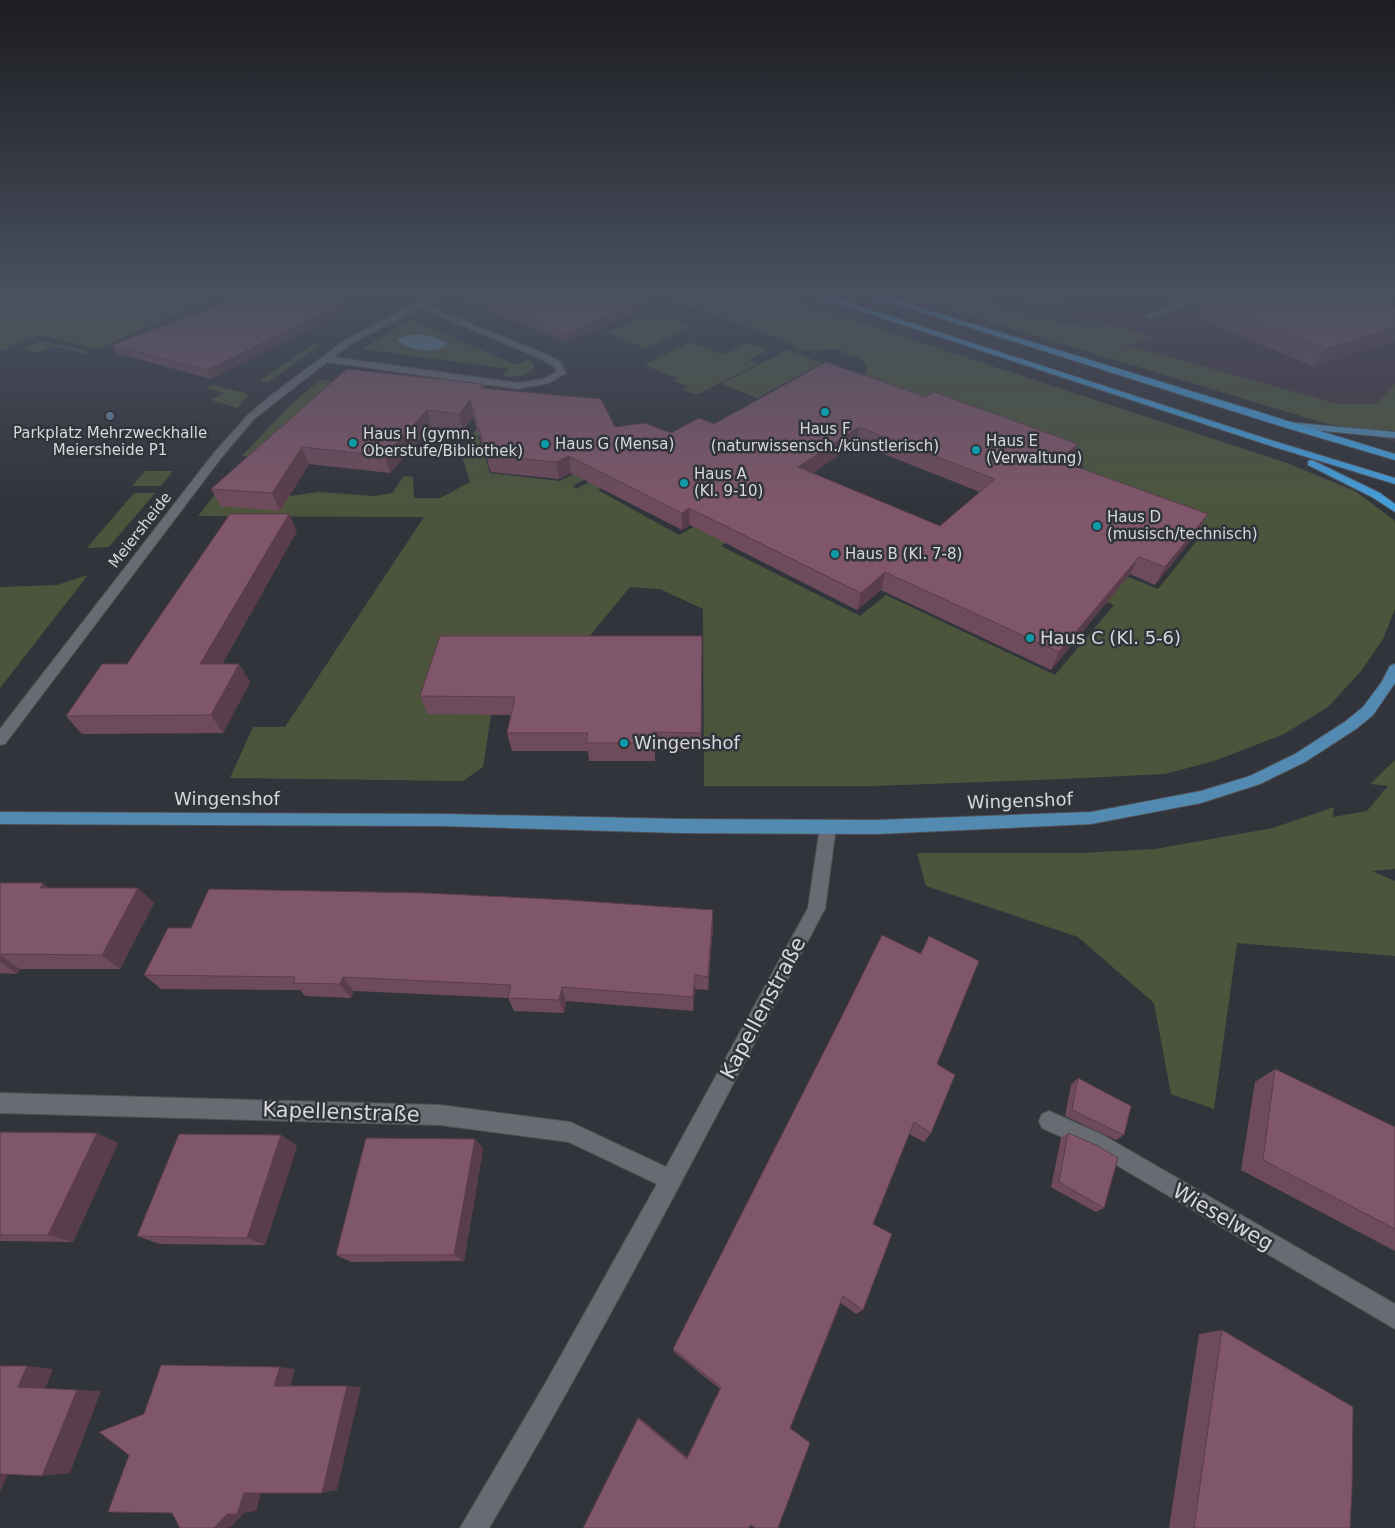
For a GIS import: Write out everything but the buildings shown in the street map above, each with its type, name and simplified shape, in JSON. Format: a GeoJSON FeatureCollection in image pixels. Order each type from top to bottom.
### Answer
{"type":"FeatureCollection","features":[{"type":"Feature","properties":{"kind":"highway"},"geometry":{"type":"LineString","coordinates":[[1029,364],[1395,481]]}},
{"type":"Feature","properties":{"kind":"highway"},"geometry":{"type":"LineString","coordinates":[[1092,364],[1395,457]]}},
{"type":"Feature","properties":{"kind":"highway"},"geometry":{"type":"LineString","coordinates":[[1274,444],[1376,495],[1395,509]]}},
{"type":"Feature","properties":{"kind":"main road"},"geometry":{"type":"LineString","coordinates":[[1283,424],[1395,436]]}},
{"type":"Feature","properties":{"kind":"main road","name":"Wingenshof"},"geometry":{"type":"LineString","coordinates":[[0,818],[434,820],[877,827],[1091,818],[1202,796],[1255,780],[1300,758],[1351,725],[1368,710],[1387,685],[1395,669]]}},
{"type":"Feature","properties":{"kind":"street","name":"Meiersheide"},"geometry":{"type":"LineString","coordinates":[[0,740],[217,456],[251,417],[319,364]]}},
{"type":"Feature","properties":{"kind":"street"},"geometry":{"type":"LineString","coordinates":[[364,364],[518,386],[538,384],[554,379],[562,373],[558,364]]}},
{"type":"Feature","properties":{"kind":"street","name":"Kapellenstraße"},"geometry":{"type":"LineString","coordinates":[[474,1528],[554,1393],[816,909],[828,827]]}},
{"type":"Feature","properties":{"kind":"street","name":"Kapellenstraße"},"geometry":{"type":"LineString","coordinates":[[0,1103],[440,1114],[570,1132],[671,1180]]}},
{"type":"Feature","properties":{"kind":"street","name":"Wieselweg"},"geometry":{"type":"LineString","coordinates":[[1049,1122],[1096,1142],[1395,1317]]}},
{"type":"Feature","properties":{"kind":"shaded area"},"geometry":{"type":"Polygon","coordinates":[[[1133,364],[1395,364],[1395,442],[1273,408],[1133,364]]]}},
{"type":"Feature","properties":{"kind":"green space"},"geometry":{"type":"Polygon","coordinates":[[[284,364],[294,364],[267,383],[260,381],[284,364]]]}},
{"type":"Feature","properties":{"kind":"green space"},"geometry":{"type":"Polygon","coordinates":[[[475,364],[534,364],[534,368],[528,374],[516,377],[503,376],[509,369],[475,364]]]}},
{"type":"Feature","properties":{"kind":"green space"},"geometry":{"type":"Polygon","coordinates":[[[756,364],[700,393],[694,394],[682,390],[688,387],[673,380],[677,378],[644,365],[756,364]]]}},
{"type":"Feature","properties":{"kind":"green space"},"geometry":{"type":"Polygon","coordinates":[[[759,364],[820,364],[757,398],[721,384],[759,364]]]}},
{"type":"Feature","properties":{"kind":"green space"},"geometry":{"type":"Polygon","coordinates":[[[865,364],[987,364],[1287,463],[1355,491],[1394,520],[1395,525],[1395,609],[1383,639],[1361,671],[1328,707],[1284,734],[1214,761],[1165,774],[873,786],[704,786],[703,609],[660,589],[630,587],[588,638],[503,638],[483,767],[463,781],[230,778],[253,727],[285,727],[424,517],[198,516],[237,467],[289,496],[319,492],[374,496],[392,493],[404,476],[413,477],[414,498],[440,498],[470,482],[460,450],[484,420],[502,424],[478,436],[490,473],[560,481],[608,456],[611,464],[573,486],[576,489],[642,454],[657,457],[598,490],[679,535],[723,511],[767,514],[721,546],[860,616],[886,595],[1055,675],[1114,605],[986,549],[1001,525],[1158,589],[1204,532],[1081,484],[1085,477],[1082,463],[1073,453],[863,379],[867,368],[865,364]]]}},
{"type":"Feature","properties":{"kind":"green space"},"geometry":{"type":"Polygon","coordinates":[[[1130,364],[1196,364],[1338,404],[1376,404],[1395,384],[1395,431],[1356,429],[1324,423],[1130,364]]]}},
{"type":"Feature","properties":{"kind":"green space"},"geometry":{"type":"Polygon","coordinates":[[[320,380],[488,398],[271,459],[242,456],[290,405],[320,380]]]}},
{"type":"Feature","properties":{"kind":"green space"},"geometry":{"type":"Polygon","coordinates":[[[213,385],[250,394],[237,408],[211,400],[224,393],[206,388],[213,385]]]}},
{"type":"Feature","properties":{"kind":"green space"},"geometry":{"type":"Polygon","coordinates":[[[145,471],[173,471],[161,486],[132,486],[145,471]]]}},
{"type":"Feature","properties":{"kind":"green space"},"geometry":{"type":"Polygon","coordinates":[[[134,493],[155,493],[109,547],[87,548],[134,493]]]}},
{"type":"Feature","properties":{"kind":"green space"},"geometry":{"type":"Polygon","coordinates":[[[88,575],[0,688],[0,587],[57,585],[88,575]]]}},
{"type":"Feature","properties":{"kind":"green space"},"geometry":{"type":"Polygon","coordinates":[[[1395,760],[1395,869],[1372,871],[1395,881],[1395,956],[1237,943],[1214,1109],[1171,1094],[1154,1003],[1078,937],[926,886],[917,853],[1081,853],[1155,849],[1273,828],[1334,807],[1333,817],[1367,811],[1388,786],[1370,784],[1395,760]]]}},
{"type":"Feature","properties":{"kind":"place","name":"Haus F (naturwissensch./künstlerisch)"},"geometry":{"type":"Point","coordinates":[825,412]}},
{"type":"Feature","properties":{"kind":"place","name":"Parkplatz Mehrzweckhalle Meiersheide P1"},"geometry":{"type":"Point","coordinates":[110,416]}},
{"type":"Feature","properties":{"kind":"place","name":"Haus H (gymn. Oberstufe/Bibliothek)"},"geometry":{"type":"Point","coordinates":[353,443]}},
{"type":"Feature","properties":{"kind":"place","name":"Haus G (Mensa)"},"geometry":{"type":"Point","coordinates":[545,444]}},
{"type":"Feature","properties":{"kind":"place","name":"Haus E (Verwaltung)"},"geometry":{"type":"Point","coordinates":[976,450]}},
{"type":"Feature","properties":{"kind":"place","name":"Haus A (Kl. 9-10)"},"geometry":{"type":"Point","coordinates":[684,483]}},
{"type":"Feature","properties":{"kind":"place","name":"Haus D (musisch/technisch)"},"geometry":{"type":"Point","coordinates":[1097,526]}},
{"type":"Feature","properties":{"kind":"place","name":"Haus B (Kl. 7-8)"},"geometry":{"type":"Point","coordinates":[835,554]}},
{"type":"Feature","properties":{"kind":"place","name":"Haus C (Kl. 5-6)"},"geometry":{"type":"Point","coordinates":[1030,638]}},
{"type":"Feature","properties":{"kind":"place","name":"Wingenshof"},"geometry":{"type":"Point","coordinates":[624,743]}}]}
